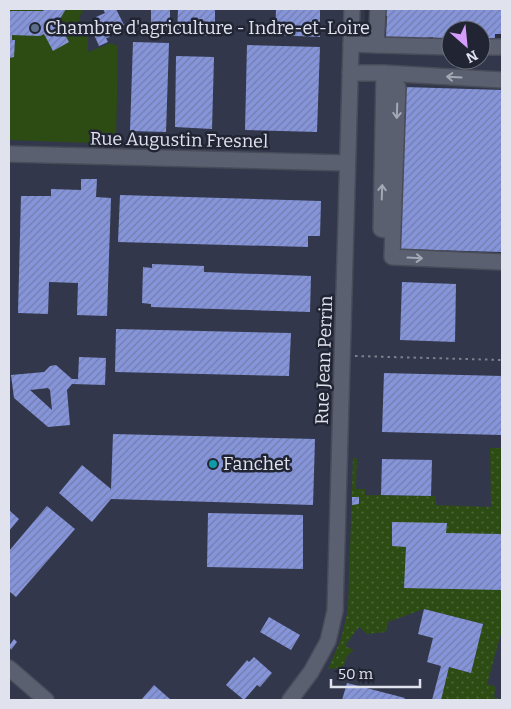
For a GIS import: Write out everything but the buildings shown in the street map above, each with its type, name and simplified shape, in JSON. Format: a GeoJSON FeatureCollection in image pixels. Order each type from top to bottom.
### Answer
{"type":"FeatureCollection","features":[{"type":"Feature","properties":{"kind":"street","name":"Rue Jean Perrin"},"geometry":{"type":"LineString","coordinates":[[290,700],[311,672],[328,641],[335,611],[352,9]]}},
{"type":"Feature","properties":{"kind":"street"},"geometry":{"type":"LineString","coordinates":[[376,45],[378,9]]}},
{"type":"Feature","properties":{"kind":"street"},"geometry":{"type":"LineString","coordinates":[[351,44],[441,47]]}},
{"type":"Feature","properties":{"kind":"street"},"geometry":{"type":"LineString","coordinates":[[350,74],[384,73],[502,80]]}},
{"type":"Feature","properties":{"kind":"street"},"geometry":{"type":"LineString","coordinates":[[384,73],[381,229],[392,231],[392,257],[502,262]]}},
{"type":"Feature","properties":{"kind":"street","name":"Rue Augustin Fresnel"},"geometry":{"type":"LineString","coordinates":[[9,154],[347,163]]}},
{"type":"Feature","properties":{"kind":"street"},"geometry":{"type":"LineString","coordinates":[[9,668],[46,700]]}},
{"type":"Feature","properties":{"kind":"path"},"geometry":{"type":"LineString","coordinates":[[343,356],[502,360]]}},
{"type":"Feature","properties":{"kind":"shaded area"},"geometry":{"type":"Polygon","coordinates":[[[9,9],[365,9],[364,51],[441,54],[441,70],[491,70],[491,54],[502,55],[502,448],[490,448],[492,509],[502,510],[502,700],[9,700],[9,9]]]}},
{"type":"Feature","properties":{"kind":"green space"},"geometry":{"type":"Polygon","coordinates":[[[9,9],[84,9],[79,18],[88,37],[88,52],[111,43],[118,46],[116,144],[9,140],[9,9]]]}},
{"type":"Feature","properties":{"kind":"green space"},"geometry":{"type":"Polygon","coordinates":[[[490,448],[502,448],[502,630],[487,684],[496,687],[494,697],[502,700],[441,699],[449,667],[471,673],[483,624],[424,609],[388,622],[386,632],[367,634],[359,627],[346,644],[347,647],[354,650],[347,656],[343,668],[328,669],[341,639],[348,610],[353,458],[357,458],[356,489],[365,489],[365,495],[436,496],[436,505],[491,507],[490,448]]]}},
{"type":"Feature","properties":{"kind":"place","name":"Chambre d'agriculture - Indre-et-Loire"},"geometry":{"type":"Point","coordinates":[35,28]}},
{"type":"Feature","properties":{"kind":"place","name":"Fanchet"},"geometry":{"type":"Point","coordinates":[213,464]}}]}
